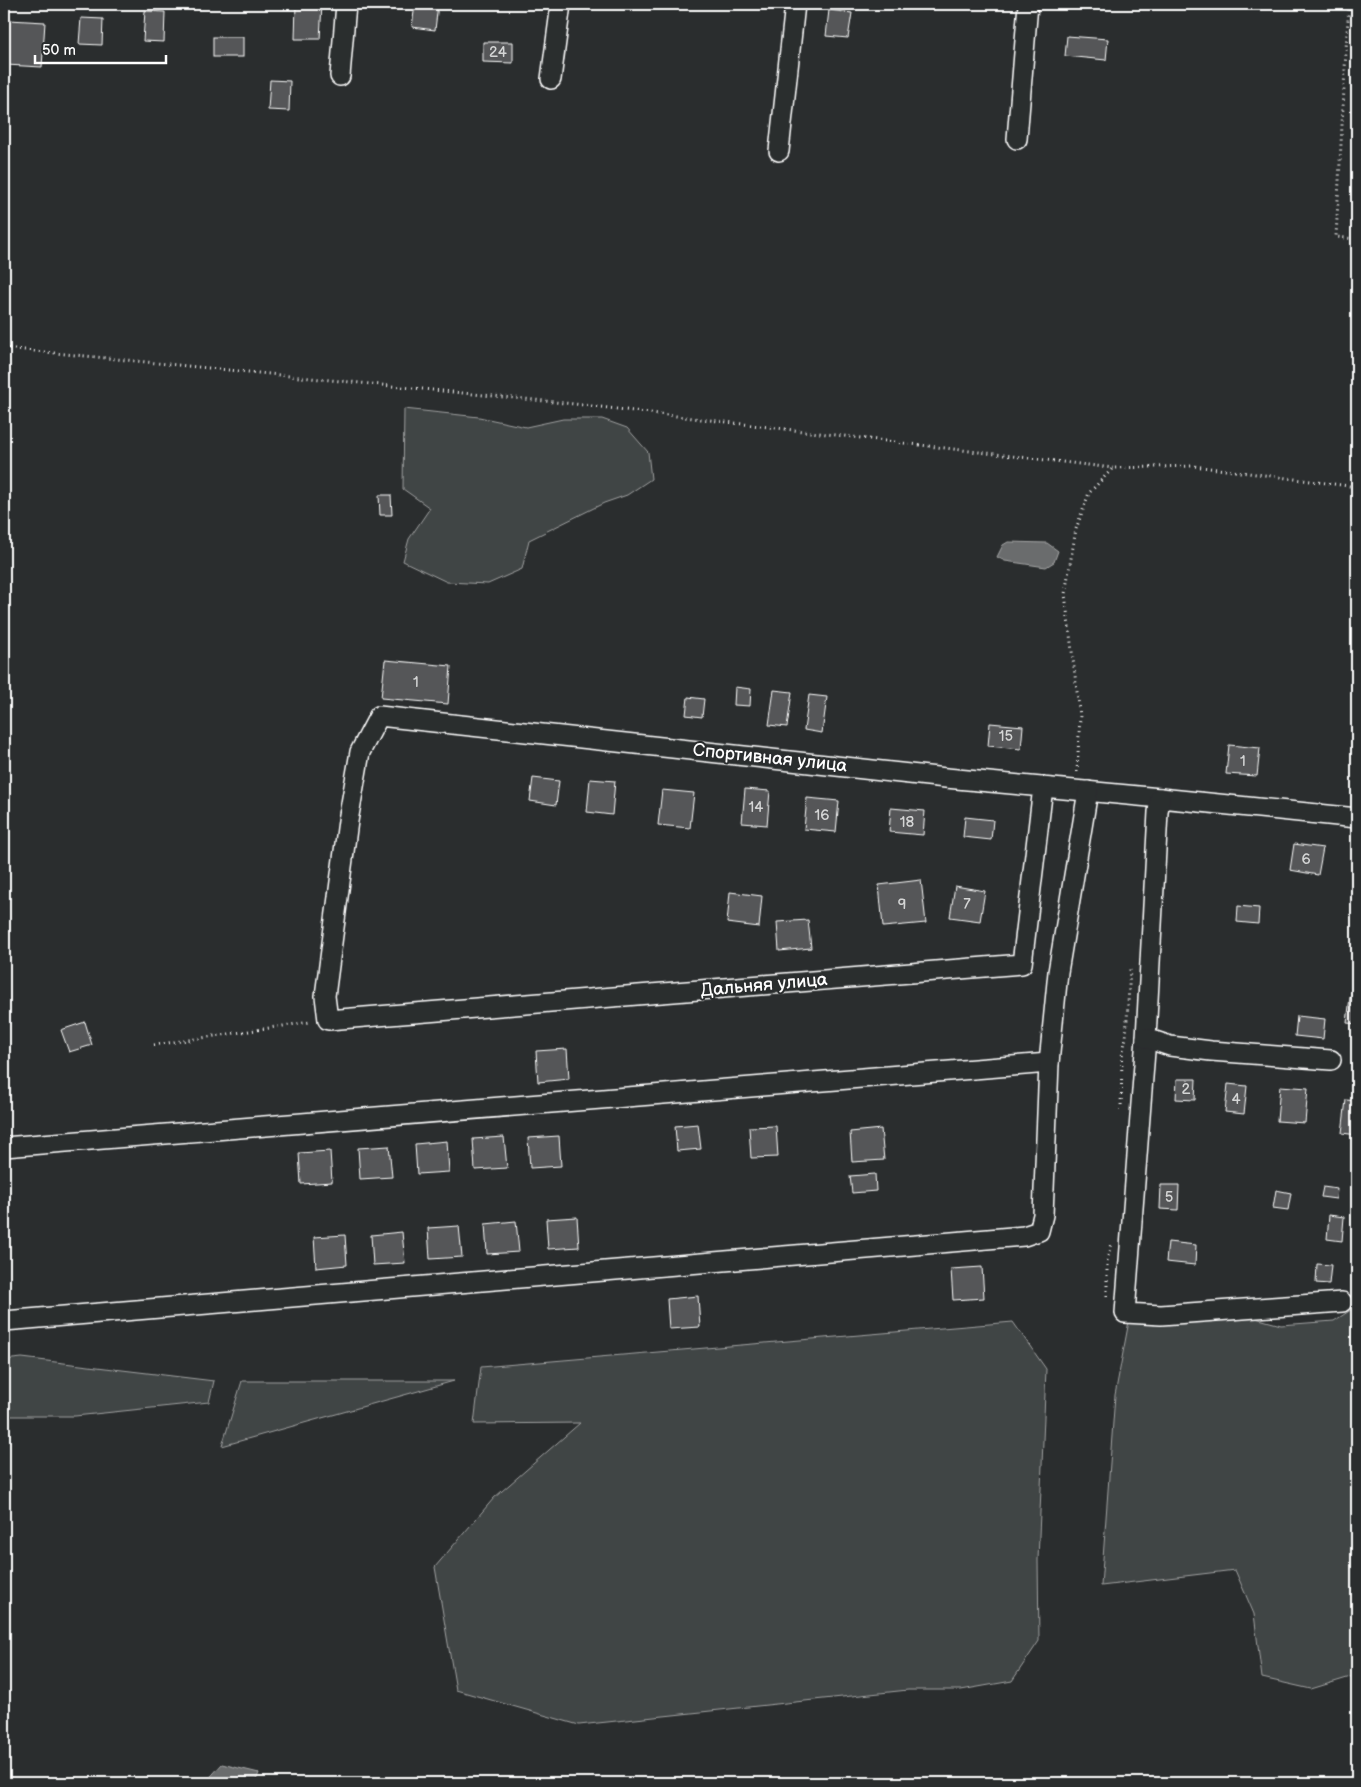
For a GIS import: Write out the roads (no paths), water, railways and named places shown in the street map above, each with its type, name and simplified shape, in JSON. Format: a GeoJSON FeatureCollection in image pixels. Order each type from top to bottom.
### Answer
{"type":"FeatureCollection","features":[{"type":"Feature","properties":{"kind":"street"},"geometry":{"type":"LineString","coordinates":[[340,76],[346,4]]}},
{"type":"Feature","properties":{"kind":"street"},"geometry":{"type":"LineString","coordinates":[[551,78],[561,4]]}},
{"type":"Feature","properties":{"kind":"street"},"geometry":{"type":"LineString","coordinates":[[779,151],[795,4]]}},
{"type":"Feature","properties":{"kind":"street"},"geometry":{"type":"LineString","coordinates":[[1017,139],[1028,4]]}},
{"type":"Feature","properties":{"kind":"street","name":"Спортивная улица"},"geometry":{"type":"LineString","coordinates":[[328,1020],[325,996],[348,821],[360,752],[379,716],[946,778],[1357,818]]}},
{"type":"Feature","properties":{"kind":"street","name":"Дальняя улица"},"geometry":{"type":"LineString","coordinates":[[328,1020],[1022,964],[1042,787]]}},
{"type":"Feature","properties":{"kind":"street"},"geometry":{"type":"LineString","coordinates":[[4,1321],[1024,1236],[1039,1231],[1043,1215],[1050,1063],[1058,972],[1082,790]]}},
{"type":"Feature","properties":{"kind":"street"},"geometry":{"type":"LineString","coordinates":[[1160,798],[1146,1038],[1125,1314],[1161,1315],[1342,1302]]}},
{"type":"Feature","properties":{"kind":"street"},"geometry":{"type":"LineString","coordinates":[[1146,1038],[1170,1046],[1211,1051],[1331,1060]]}},
{"type":"Feature","properties":{"kind":"street"},"geometry":{"type":"LineString","coordinates":[[4,1147],[1050,1063]]}}]}
